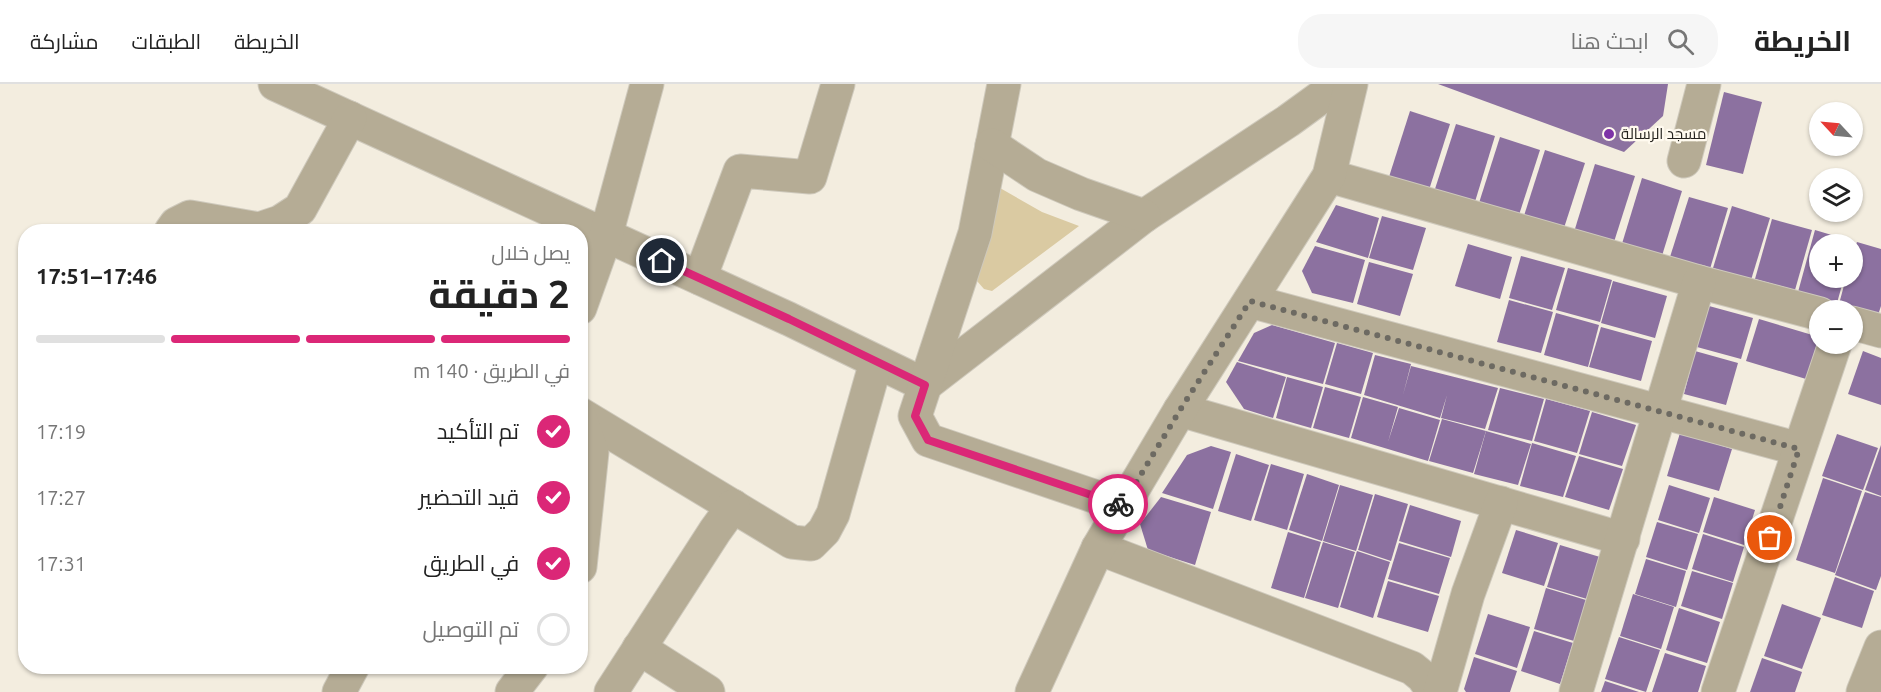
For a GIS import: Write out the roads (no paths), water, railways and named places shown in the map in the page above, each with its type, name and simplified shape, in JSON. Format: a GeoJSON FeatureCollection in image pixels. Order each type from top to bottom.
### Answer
{"type":"FeatureCollection","features":[{"type":"Feature","properties":{"kind":"street"},"geometry":{"type":"LineString","coordinates":[[275,84],[582,224]]}},
{"type":"Feature","properties":{"kind":"street"},"geometry":{"type":"LineString","coordinates":[[588,286],[606,235],[648,84]]}},
{"type":"Feature","properties":{"kind":"street"},"geometry":{"type":"LineString","coordinates":[[700,278],[740,171],[810,177],[838,84]]}},
{"type":"Feature","properties":{"kind":"street"},"geometry":{"type":"LineString","coordinates":[[1004,84],[975,232],[915,416],[928,440],[1122,506]]}},
{"type":"Feature","properties":{"kind":"street"},"geometry":{"type":"LineString","coordinates":[[925,385],[1144,216],[1288,121],[1339,84]]}},
{"type":"Feature","properties":{"kind":"street"},"geometry":{"type":"LineString","coordinates":[[1032,692],[1098,548],[1122,506],[1180,410],[1329,176],[1351,84]]}},
{"type":"Feature","properties":{"kind":"street"},"geometry":{"type":"LineString","coordinates":[[1684,161],[1704,84]]}},
{"type":"Feature","properties":{"kind":"street"},"geometry":{"type":"LineString","coordinates":[[274,224],[300,209],[350,118]]}},
{"type":"Feature","properties":{"kind":"street"},"geometry":{"type":"LineString","coordinates":[[992,145],[1037,176],[1144,216]]}},
{"type":"Feature","properties":{"kind":"street"},"geometry":{"type":"LineString","coordinates":[[1329,176],[1809,311]]}},
{"type":"Feature","properties":{"kind":"street"},"geometry":{"type":"LineString","coordinates":[[176,224],[190,217],[230,224]]}},
{"type":"Feature","properties":{"kind":"street"},"geometry":{"type":"LineString","coordinates":[[588,227],[925,385]]}},
{"type":"Feature","properties":{"kind":"street"},"geometry":{"type":"LineString","coordinates":[[1576,692],[1699,282]]}},
{"type":"Feature","properties":{"kind":"street"},"geometry":{"type":"LineString","coordinates":[[1250,301],[1799,449]]}},
{"type":"Feature","properties":{"kind":"street"},"geometry":{"type":"LineString","coordinates":[[1863,326],[1881,331]]}},
{"type":"Feature","properties":{"kind":"street"},"geometry":{"type":"LineString","coordinates":[[1718,692],[1832,354]]}},
{"type":"Feature","properties":{"kind":"street"},"geometry":{"type":"LineString","coordinates":[[588,421],[792,542],[811,544],[824,531],[833,514],[876,362]]}},
{"type":"Feature","properties":{"kind":"street"},"geometry":{"type":"LineString","coordinates":[[1180,410],[1623,539]]}},
{"type":"Feature","properties":{"kind":"street"},"geometry":{"type":"LineString","coordinates":[[588,440],[592,452],[588,490]]}},
{"type":"Feature","properties":{"kind":"street"},"geometry":{"type":"LineString","coordinates":[[1440,692],[1468,594],[1501,503]]}},
{"type":"Feature","properties":{"kind":"street"},"geometry":{"type":"LineString","coordinates":[[611,692],[733,506]]}},
{"type":"Feature","properties":{"kind":"street"},"geometry":{"type":"LineString","coordinates":[[1098,548],[1412,668],[1423,677],[1433,692]]}},
{"type":"Feature","properties":{"kind":"street"},"geometry":{"type":"LineString","coordinates":[[1863,692],[1881,646]]}},
{"type":"Feature","properties":{"kind":"street"},"geometry":{"type":"LineString","coordinates":[[639,648],[708,692]]}},
{"type":"Feature","properties":{"kind":"street"},"geometry":{"type":"LineString","coordinates":[[339,692],[349,674]]}},
{"type":"Feature","properties":{"kind":"street"},"geometry":{"type":"LineString","coordinates":[[512,692],[526,674]]}},
{"type":"Feature","properties":{"kind":"place","name":"مسجد الرسالة"},"geometry":{"type":"Point","coordinates":[1609,134]}}]}
